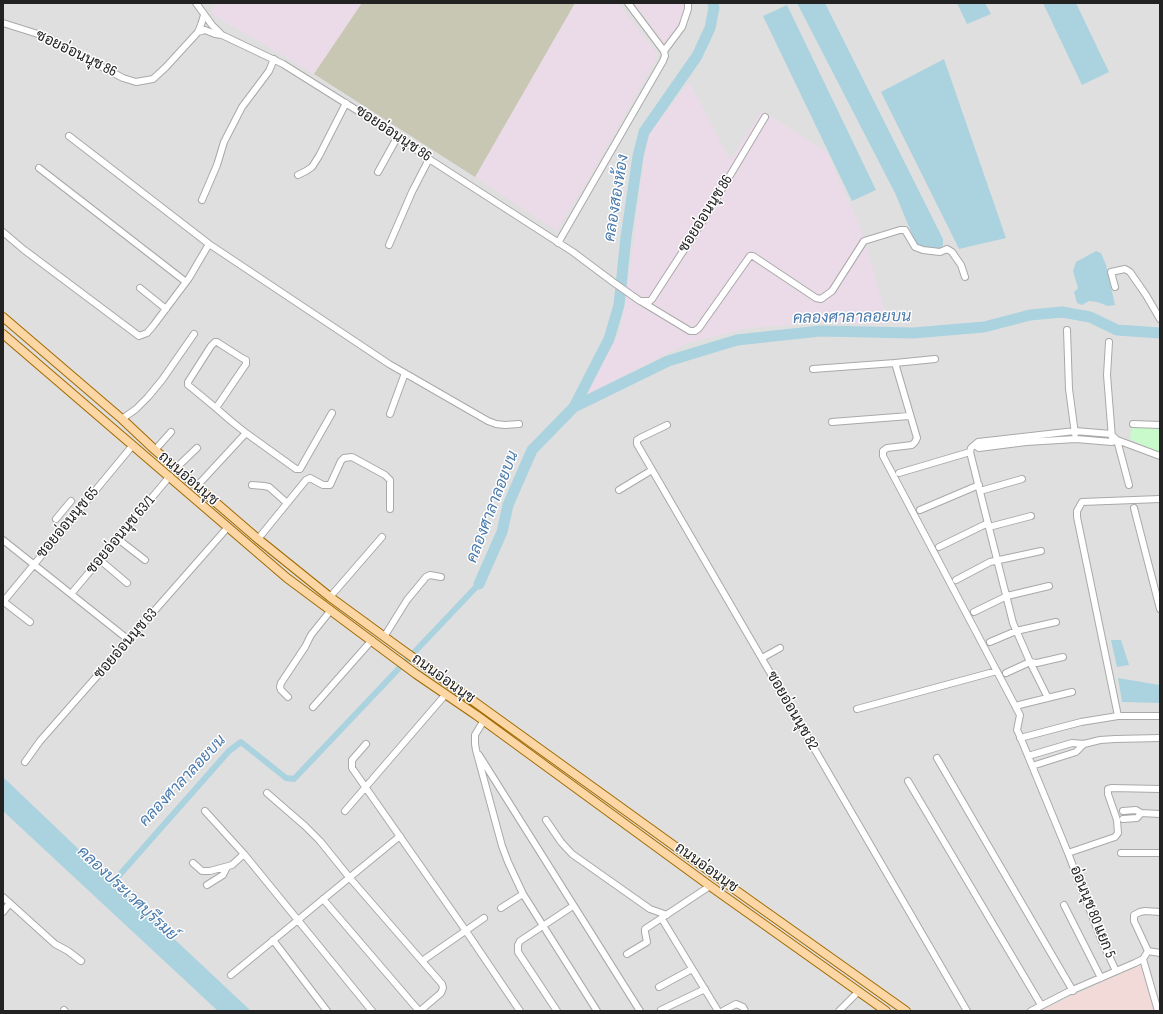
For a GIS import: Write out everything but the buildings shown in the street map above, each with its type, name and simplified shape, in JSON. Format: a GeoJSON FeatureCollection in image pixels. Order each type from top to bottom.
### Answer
{"type":"FeatureCollection","features":[{"type":"Feature","properties":{"kind":"main road","name":"ถนนอ่อนนุช"},"geometry":{"type":"LineString","coordinates":[[3,316],[258,539],[330,596],[384,637],[906,1011]]}},
{"type":"Feature","properties":{"kind":"main road","name":"ถนนอ่อนนุช"},"geometry":{"type":"LineString","coordinates":[[3,334],[287,578],[416,674],[484,720],[710,886],[886,1011]]}},
{"type":"Feature","properties":{"kind":"main road"},"geometry":{"type":"LineString","coordinates":[[31,358],[39,348]]}},
{"type":"Feature","properties":{"kind":"main road"},"geometry":{"type":"LineString","coordinates":[[133,445],[140,436]]}},
{"type":"Feature","properties":{"kind":"main road"},"geometry":{"type":"LineString","coordinates":[[741,908],[748,899]]}},
{"type":"Feature","properties":{"kind":"street","name":"ซอยอ่อนนุช 86"},"geometry":{"type":"LineString","coordinates":[[196,3],[204,15],[222,35]]}},
{"type":"Feature","properties":{"kind":"street"},"geometry":{"type":"LineString","coordinates":[[628,3],[664,51]]}},
{"type":"Feature","properties":{"kind":"street"},"geometry":{"type":"LineString","coordinates":[[558,243],[663,61],[664,51],[682,27],[688,9],[688,3]]}},
{"type":"Feature","properties":{"kind":"street"},"geometry":{"type":"LineString","coordinates":[[198,32],[204,15]]}},
{"type":"Feature","properties":{"kind":"street","name":"ซอยอ่อนนุช 86"},"geometry":{"type":"LineString","coordinates":[[3,23],[41,35],[123,78],[136,82],[153,79],[198,32],[205,30],[222,35],[296,71],[398,136],[429,159],[558,243],[629,294],[690,332],[699,328],[750,256],[753,256],[816,298],[821,299],[832,291],[864,241],[900,230],[905,230],[915,247],[923,250],[940,252],[947,249],[952,252],[961,265],[965,277]]}},
{"type":"Feature","properties":{"kind":"street"},"geometry":{"type":"LineString","coordinates":[[202,200],[217,165],[222,146],[242,107],[269,71],[274,59]]}},
{"type":"Feature","properties":{"kind":"street"},"geometry":{"type":"LineString","coordinates":[[298,175],[312,167],[346,103]]}},
{"type":"Feature","properties":{"kind":"street","name":"ซอยอ่อนนุช 86"},"geometry":{"type":"LineString","coordinates":[[640,301],[650,301],[652,299],[704,219],[764,117]]}},
{"type":"Feature","properties":{"kind":"street"},"geometry":{"type":"LineString","coordinates":[[69,136],[209,244],[389,364],[488,421],[506,425],[519,424]]}},
{"type":"Feature","properties":{"kind":"street"},"geometry":{"type":"LineString","coordinates":[[378,172],[398,136]]}},
{"type":"Feature","properties":{"kind":"street"},"geometry":{"type":"LineString","coordinates":[[389,245],[412,192],[429,159]]}},
{"type":"Feature","properties":{"kind":"street"},"geometry":{"type":"LineString","coordinates":[[39,168],[186,282]]}},
{"type":"Feature","properties":{"kind":"street"},"geometry":{"type":"LineString","coordinates":[[3,232],[22,250],[139,336],[147,333],[186,282],[209,244]]}},
{"type":"Feature","properties":{"kind":"street"},"geometry":{"type":"LineString","coordinates":[[1115,287],[1111,272],[1125,269],[1130,272],[1160,319]]}},
{"type":"Feature","properties":{"kind":"street"},"geometry":{"type":"LineString","coordinates":[[140,288],[166,308]]}},
{"type":"Feature","properties":{"kind":"street"},"geometry":{"type":"LineString","coordinates":[[1067,330],[1069,389],[1076,438]]}},
{"type":"Feature","properties":{"kind":"street"},"geometry":{"type":"LineString","coordinates":[[122,419],[148,398],[194,334]]}},
{"type":"Feature","properties":{"kind":"street"},"geometry":{"type":"LineString","coordinates":[[216,408],[246,364],[246,360],[217,342],[211,346],[188,382],[188,385],[216,408],[246,432],[296,469],[300,469],[332,413]]}},
{"type":"Feature","properties":{"kind":"street"},"geometry":{"type":"LineString","coordinates":[[1109,342],[1107,375],[1111,434],[1115,441],[1129,485]]}},
{"type":"Feature","properties":{"kind":"street"},"geometry":{"type":"LineString","coordinates":[[813,369],[935,359]]}},
{"type":"Feature","properties":{"kind":"street"},"geometry":{"type":"LineString","coordinates":[[895,363],[916,438],[912,445],[887,448],[883,451],[883,456],[1020,715],[1017,730],[1020,738],[1081,722],[1118,716],[1160,716]]}},
{"type":"Feature","properties":{"kind":"street"},"geometry":{"type":"LineString","coordinates":[[390,414],[405,373]]}},
{"type":"Feature","properties":{"kind":"street"},"geometry":{"type":"LineString","coordinates":[[832,422],[909,416]]}},
{"type":"Feature","properties":{"kind":"street"},"geometry":{"type":"LineString","coordinates":[[1133,424],[1160,425]]}},
{"type":"Feature","properties":{"kind":"street","name":"ซอยอ่อนนุช 82"},"geometry":{"type":"LineString","coordinates":[[667,425],[637,440],[637,444],[968,1011]]}},
{"type":"Feature","properties":{"kind":"street"},"geometry":{"type":"LineString","coordinates":[[1048,698],[1016,631],[970,452],[971,448],[978,442],[1075,431],[1111,434]]}},
{"type":"Feature","properties":{"kind":"street"},"geometry":{"type":"LineString","coordinates":[[155,450],[171,432]]}},
{"type":"Feature","properties":{"kind":"street"},"geometry":{"type":"LineString","coordinates":[[197,486],[246,432]]}},
{"type":"Feature","properties":{"kind":"street"},"geometry":{"type":"LineString","coordinates":[[975,445],[979,448],[1076,438],[1115,441],[1160,457]]}},
{"type":"Feature","properties":{"kind":"street","name":"ซอยอ่อนนุช 65"},"geometry":{"type":"LineString","coordinates":[[3,602],[133,445]]}},
{"type":"Feature","properties":{"kind":"street"},"geometry":{"type":"LineString","coordinates":[[176,468],[197,448]]}},
{"type":"Feature","properties":{"kind":"street"},"geometry":{"type":"LineString","coordinates":[[899,473],[970,452]]}},
{"type":"Feature","properties":{"kind":"street"},"geometry":{"type":"LineString","coordinates":[[258,539],[306,480],[310,478],[323,485],[330,485],[341,461],[344,458],[352,457],[385,475],[390,480],[390,509]]}},
{"type":"Feature","properties":{"kind":"street"},"geometry":{"type":"LineString","coordinates":[[619,490],[652,470]]}},
{"type":"Feature","properties":{"kind":"street","name":"ซอยอ่อนนุช 63/1"},"geometry":{"type":"LineString","coordinates":[[72,594],[170,476]]}},
{"type":"Feature","properties":{"kind":"street"},"geometry":{"type":"LineString","coordinates":[[920,510],[979,488],[1022,479]]}},
{"type":"Feature","properties":{"kind":"street"},"geometry":{"type":"LineString","coordinates":[[252,485],[269,487],[288,503]]}},
{"type":"Feature","properties":{"kind":"street"},"geometry":{"type":"LineString","coordinates":[[1118,716],[1077,518],[1077,511],[1082,502],[1160,499]]}},
{"type":"Feature","properties":{"kind":"street"},"geometry":{"type":"LineString","coordinates":[[56,520],[71,501]]}},
{"type":"Feature","properties":{"kind":"street"},"geometry":{"type":"LineString","coordinates":[[1134,508],[1160,609]]}},
{"type":"Feature","properties":{"kind":"street"},"geometry":{"type":"LineString","coordinates":[[64,509],[74,517]]}},
{"type":"Feature","properties":{"kind":"street"},"geometry":{"type":"LineString","coordinates":[[939,547],[988,525],[1031,516]]}},
{"type":"Feature","properties":{"kind":"street","name":"ซอยอ่อนนุช 63"},"geometry":{"type":"LineString","coordinates":[[25,762],[40,741],[130,641],[228,527]]}},
{"type":"Feature","properties":{"kind":"street"},"geometry":{"type":"LineString","coordinates":[[330,596],[382,537]]}},
{"type":"Feature","properties":{"kind":"street"},"geometry":{"type":"LineString","coordinates":[[118,539],[145,560]]}},
{"type":"Feature","properties":{"kind":"street"},"geometry":{"type":"LineString","coordinates":[[3,540],[130,641]]}},
{"type":"Feature","properties":{"kind":"street"},"geometry":{"type":"LineString","coordinates":[[956,580],[990,562],[1041,551]]}},
{"type":"Feature","properties":{"kind":"street"},"geometry":{"type":"LineString","coordinates":[[100,560],[127,582]]}},
{"type":"Feature","properties":{"kind":"street"},"geometry":{"type":"LineString","coordinates":[[384,637],[407,600],[426,577],[430,575],[441,577]]}},
{"type":"Feature","properties":{"kind":"street"},"geometry":{"type":"LineString","coordinates":[[974,612],[1007,596],[1050,586]]}},
{"type":"Feature","properties":{"kind":"street"},"geometry":{"type":"LineString","coordinates":[[3,602],[30,622]]}},
{"type":"Feature","properties":{"kind":"street"},"geometry":{"type":"LineString","coordinates":[[288,697],[281,690],[281,683],[305,647],[311,635],[331,610]]}},
{"type":"Feature","properties":{"kind":"street"},"geometry":{"type":"LineString","coordinates":[[990,642],[1016,631],[1056,622]]}},
{"type":"Feature","properties":{"kind":"street"},"geometry":{"type":"LineString","coordinates":[[314,707],[372,640]]}},
{"type":"Feature","properties":{"kind":"street"},"geometry":{"type":"LineString","coordinates":[[762,658],[780,648]]}},
{"type":"Feature","properties":{"kind":"street"},"geometry":{"type":"LineString","coordinates":[[1006,673],[1030,662],[1038,663],[1062,657]]}},
{"type":"Feature","properties":{"kind":"street"},"geometry":{"type":"LineString","coordinates":[[857,710],[997,671]]}},
{"type":"Feature","properties":{"kind":"street"},"geometry":{"type":"LineString","coordinates":[[1019,705],[1072,692]]}},
{"type":"Feature","properties":{"kind":"street"},"geometry":{"type":"LineString","coordinates":[[344,811],[446,694]]}},
{"type":"Feature","properties":{"kind":"street"},"geometry":{"type":"LineString","coordinates":[[484,720],[476,735],[474,744],[502,846],[508,862],[523,894],[597,1011]]}},
{"type":"Feature","properties":{"kind":"street","name":"อ่อนนุช 80 แยก 5"},"geometry":{"type":"LineString","coordinates":[[1020,738],[1101,939],[1116,971]]}},
{"type":"Feature","properties":{"kind":"street"},"geometry":{"type":"LineString","coordinates":[[1028,756],[1072,743],[1084,744],[1100,740],[1160,738]]}},
{"type":"Feature","properties":{"kind":"street"},"geometry":{"type":"LineString","coordinates":[[366,744],[352,760],[352,768],[520,1011]]}},
{"type":"Feature","properties":{"kind":"street"},"geometry":{"type":"LineString","coordinates":[[1032,766],[1076,752],[1084,744]]}},
{"type":"Feature","properties":{"kind":"street"},"geometry":{"type":"LineString","coordinates":[[476,750],[640,1011]]}},
{"type":"Feature","properties":{"kind":"street"},"geometry":{"type":"LineString","coordinates":[[937,758],[1073,991]]}},
{"type":"Feature","properties":{"kind":"street"},"geometry":{"type":"LineString","coordinates":[[908,781],[1040,1005]]}},
{"type":"Feature","properties":{"kind":"street"},"geometry":{"type":"LineString","coordinates":[[1068,854],[1115,837],[1118,833],[1120,820],[1119,811],[1108,794],[1108,789],[1160,789]]}},
{"type":"Feature","properties":{"kind":"street"},"geometry":{"type":"LineString","coordinates":[[267,792],[320,841],[349,877],[442,984],[443,988],[441,993],[420,1011],[323,899]]}},
{"type":"Feature","properties":{"kind":"street"},"geometry":{"type":"LineString","coordinates":[[1119,811],[1136,810],[1141,813],[1160,814]]}},
{"type":"Feature","properties":{"kind":"street"},"geometry":{"type":"LineString","coordinates":[[205,811],[244,854],[372,1011]]}},
{"type":"Feature","properties":{"kind":"street"},"geometry":{"type":"LineString","coordinates":[[1120,820],[1138,818],[1141,813]]}},
{"type":"Feature","properties":{"kind":"street"},"geometry":{"type":"LineString","coordinates":[[546,820],[561,842],[572,854],[650,909],[664,917],[692,969],[718,1011]]}},
{"type":"Feature","properties":{"kind":"street"},"geometry":{"type":"LineString","coordinates":[[231,975],[400,836]]}},
{"type":"Feature","properties":{"kind":"street"},"geometry":{"type":"LineString","coordinates":[[1121,853],[1160,853]]}},
{"type":"Feature","properties":{"kind":"street"},"geometry":{"type":"LineString","coordinates":[[193,864],[202,871],[210,871],[232,865],[244,854]]}},
{"type":"Feature","properties":{"kind":"street"},"geometry":{"type":"LineString","coordinates":[[207,885],[223,875],[227,867]]}},
{"type":"Feature","properties":{"kind":"street"},"geometry":{"type":"LineString","coordinates":[[627,954],[647,942],[645,932],[646,929],[710,886]]}},
{"type":"Feature","properties":{"kind":"street"},"geometry":{"type":"LineString","coordinates":[[501,908],[523,894]]}},
{"type":"Feature","properties":{"kind":"street"},"geometry":{"type":"LineString","coordinates":[[3,896],[55,944],[81,961]]}},
{"type":"Feature","properties":{"kind":"street"},"geometry":{"type":"LineString","coordinates":[[3,912],[10,903]]}},
{"type":"Feature","properties":{"kind":"street"},"geometry":{"type":"LineString","coordinates":[[1064,904],[1101,978]]}},
{"type":"Feature","properties":{"kind":"street"},"geometry":{"type":"LineString","coordinates":[[557,1011],[518,952],[518,945],[520,941],[573,906]]}},
{"type":"Feature","properties":{"kind":"street"},"geometry":{"type":"LineString","coordinates":[[1148,951],[1134,921],[1134,915],[1145,911],[1160,912]]}},
{"type":"Feature","properties":{"kind":"street"},"geometry":{"type":"LineString","coordinates":[[422,961],[484,918]]}},
{"type":"Feature","properties":{"kind":"street"},"geometry":{"type":"LineString","coordinates":[[273,940],[327,1011]]}},
{"type":"Feature","properties":{"kind":"street"},"geometry":{"type":"LineString","coordinates":[[1031,1011],[1040,1005],[1142,959],[1148,951]]}},
{"type":"Feature","properties":{"kind":"street"},"geometry":{"type":"LineString","coordinates":[[1148,951],[1160,953]]}},
{"type":"Feature","properties":{"kind":"street"},"geometry":{"type":"LineString","coordinates":[[1142,959],[1158,1011]]}},
{"type":"Feature","properties":{"kind":"street"},"geometry":{"type":"LineString","coordinates":[[659,987],[692,969]]}},
{"type":"Feature","properties":{"kind":"street"},"geometry":{"type":"LineString","coordinates":[[661,1010],[704,989]]}},
{"type":"Feature","properties":{"kind":"street"},"geometry":{"type":"LineString","coordinates":[[839,1011],[858,992]]}},
{"type":"Feature","properties":{"kind":"street"},"geometry":{"type":"LineString","coordinates":[[723,1011],[736,1004],[743,1007],[745,1011]]}},
{"type":"Feature","properties":{"kind":"shaded area"},"geometry":{"type":"Polygon","coordinates":[[[3,3],[1160,3],[1160,1011],[3,1011],[3,3]]]}},
{"type":"Feature","properties":{"kind":"shaded area"},"geometry":{"type":"Polygon","coordinates":[[[216,3],[362,3],[314,74],[210,13],[216,3]]]}},
{"type":"Feature","properties":{"kind":"shaded area"},"geometry":{"type":"Polygon","coordinates":[[[362,3],[575,3],[475,177],[314,74],[362,3]]]}},
{"type":"Feature","properties":{"kind":"shaded area"},"geometry":{"type":"Polygon","coordinates":[[[575,3],[618,3],[658,55],[600,159],[557,231],[475,177],[575,3]]]}},
{"type":"Feature","properties":{"kind":"shaded area"},"geometry":{"type":"Polygon","coordinates":[[[634,3],[685,3],[686,7],[681,22],[668,45],[665,44],[634,3]]]}},
{"type":"Feature","properties":{"kind":"shaded area"},"geometry":{"type":"Polygon","coordinates":[[[689,82],[729,158],[732,158],[762,110],[827,153],[863,234],[888,323],[859,324],[824,322],[747,328],[688,343],[587,394],[620,331],[626,297],[646,146],[649,134],[689,82]]]}},
{"type":"Feature","properties":{"kind":"shaded area"},"geometry":{"type":"Polygon","coordinates":[[[1140,965],[1157,1011],[1039,1011],[1140,965]]]}},
{"type":"Feature","properties":{"kind":"green space"},"geometry":{"type":"Polygon","coordinates":[[[1132,427],[1160,428],[1160,453],[1130,439],[1132,427]]]}},
{"type":"Feature","properties":{"kind":"water"},"geometry":{"type":"Polygon","coordinates":[[[797,3],[825,3],[943,239],[943,245],[939,250],[926,253],[921,253],[919,251],[895,193],[797,3]]]}},
{"type":"Feature","properties":{"kind":"water"},"geometry":{"type":"Polygon","coordinates":[[[957,3],[985,3],[991,14],[967,24],[957,3]]]}},
{"type":"Feature","properties":{"kind":"water"},"geometry":{"type":"Polygon","coordinates":[[[1043,3],[1076,3],[1109,72],[1082,85],[1043,3]]]}},
{"type":"Feature","properties":{"kind":"water"},"geometry":{"type":"Polygon","coordinates":[[[787,5],[876,190],[852,201],[763,16],[787,5]]]}},
{"type":"Feature","properties":{"kind":"water"},"geometry":{"type":"Polygon","coordinates":[[[944,59],[1006,238],[959,249],[881,92],[944,59]]]}},
{"type":"Feature","properties":{"kind":"water"},"geometry":{"type":"Polygon","coordinates":[[[1096,251],[1101,253],[1106,265],[1115,305],[1108,306],[1089,301],[1082,305],[1077,303],[1074,292],[1078,288],[1073,271],[1076,262],[1096,251]]]}},
{"type":"Feature","properties":{"kind":"water"},"geometry":{"type":"Polygon","coordinates":[[[1111,640],[1121,640],[1129,665],[1117,667],[1111,640]]]}},
{"type":"Feature","properties":{"kind":"water"},"geometry":{"type":"Polygon","coordinates":[[[1118,678],[1160,685],[1160,703],[1122,702],[1118,678]]]}},
{"type":"Feature","properties":{"kind":"water"},"geometry":{"type":"Polygon","coordinates":[[[3,777],[251,1011],[218,1011],[3,811],[3,777]]]}},
{"type":"Feature","properties":{"kind":"waterway","name":"คลองสองห้อง"},"geometry":{"type":"LineString","coordinates":[[574,407],[609,339],[619,305],[626,237],[638,156],[644,132],[697,56],[710,28],[714,8],[713,3]]}},
{"type":"Feature","properties":{"kind":"waterway","name":"คลองศาลาลอยบน"},"geometry":{"type":"LineString","coordinates":[[479,584],[502,532],[508,505],[532,450],[574,407],[668,361],[737,340],[820,331],[913,333],[984,327],[1030,315],[1062,312],[1090,317],[1117,330],[1160,333]]}},
{"type":"Feature","properties":{"kind":"waterway","name":"คลองศาลาลอยบน"},"geometry":{"type":"LineString","coordinates":[[108,888],[229,751],[241,742],[286,778],[294,779],[479,584]]}},
{"type":"Feature","properties":{"kind":"water label","name":"คลองประเวศบุรีรมย์"},"geometry":{"type":"Point","coordinates":[127,894]}}]}
